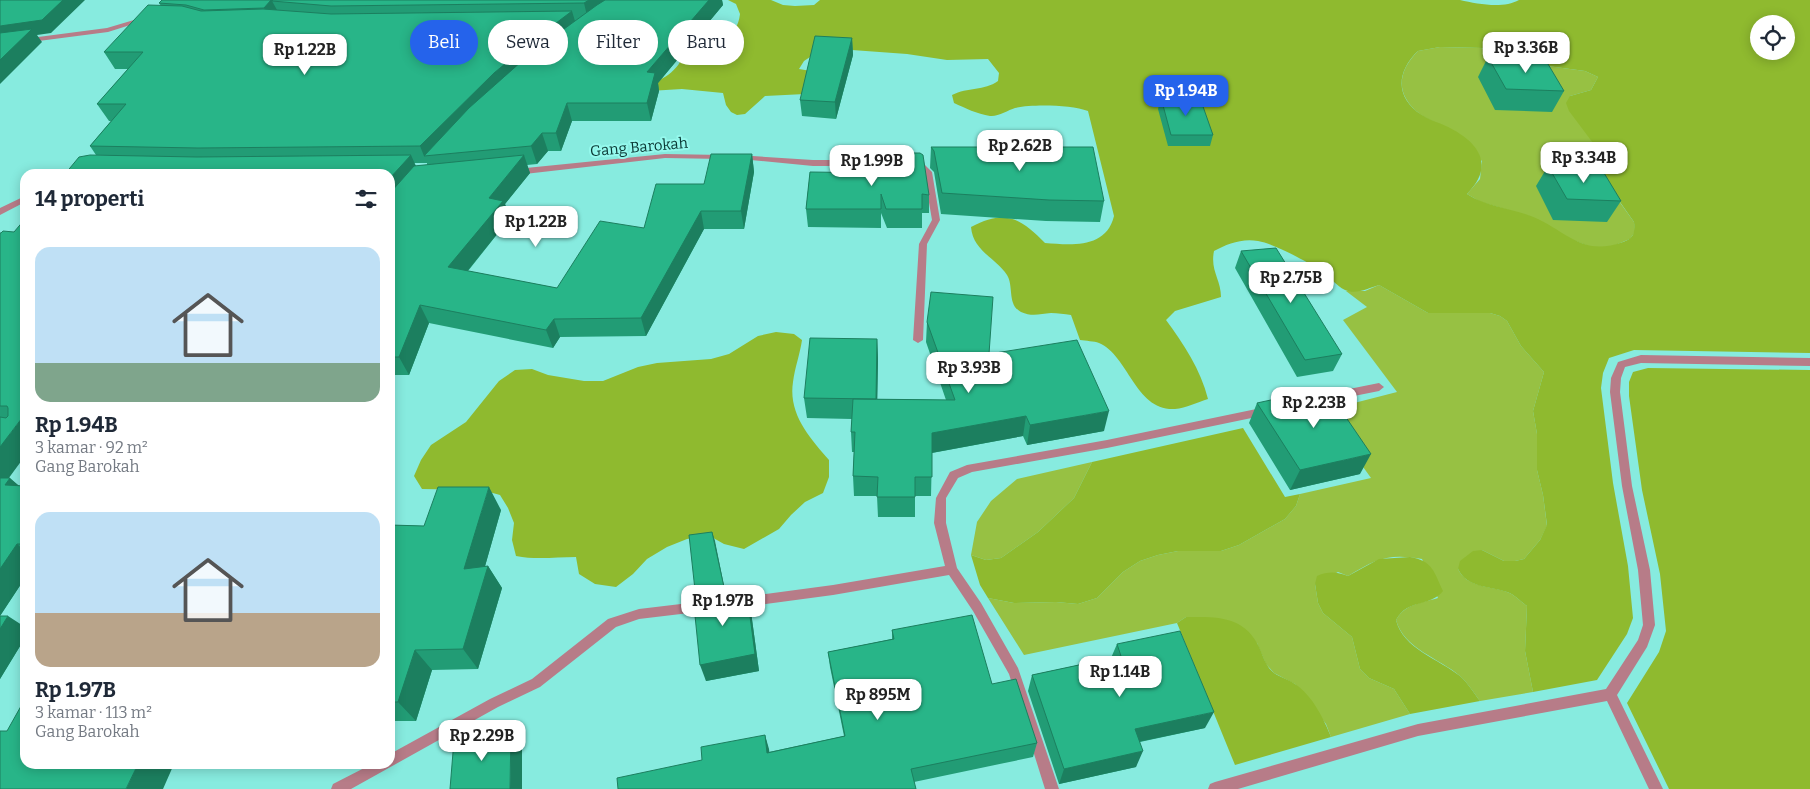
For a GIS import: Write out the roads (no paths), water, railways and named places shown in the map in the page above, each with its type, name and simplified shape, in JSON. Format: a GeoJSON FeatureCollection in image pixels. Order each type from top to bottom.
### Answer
{"type":"FeatureCollection","features":[{"type":"Feature","properties":{"kind":"street"},"geometry":{"type":"LineString","coordinates":[[0,44],[108,30],[153,19]]}},
{"type":"Feature","properties":{"kind":"street","name":"Gang Barokah"},"geometry":{"type":"LineString","coordinates":[[505,173],[665,156],[748,157],[813,162],[910,164],[922,167],[928,172],[936,220],[923,244],[918,340]]}},
{"type":"Feature","properties":{"kind":"street"},"geometry":{"type":"LineString","coordinates":[[0,212],[20,202]]}},
{"type":"Feature","properties":{"kind":"street"},"geometry":{"type":"LineString","coordinates":[[1215,789],[1418,730],[1610,694],[1643,643],[1649,625],[1644,570],[1627,486],[1615,392],[1616,378],[1621,365],[1641,359],[1810,362]]}},
{"type":"Feature","properties":{"kind":"street"},"geometry":{"type":"LineString","coordinates":[[1311,401],[1379,387]]}},
{"type":"Feature","properties":{"kind":"street"},"geometry":{"type":"LineString","coordinates":[[1052,789],[1014,672],[977,607],[952,570],[940,523],[941,498],[954,475],[971,468],[1107,444],[1282,408]]}},
{"type":"Feature","properties":{"kind":"street"},"geometry":{"type":"LineString","coordinates":[[395,758],[494,703],[536,683],[612,622],[639,614],[833,590],[952,570]]}},
{"type":"Feature","properties":{"kind":"street"},"geometry":{"type":"LineString","coordinates":[[1610,694],[1656,789]]}},
{"type":"Feature","properties":{"kind":"street"},"geometry":{"type":"LineString","coordinates":[[338,789],[376,769]]}}]}
